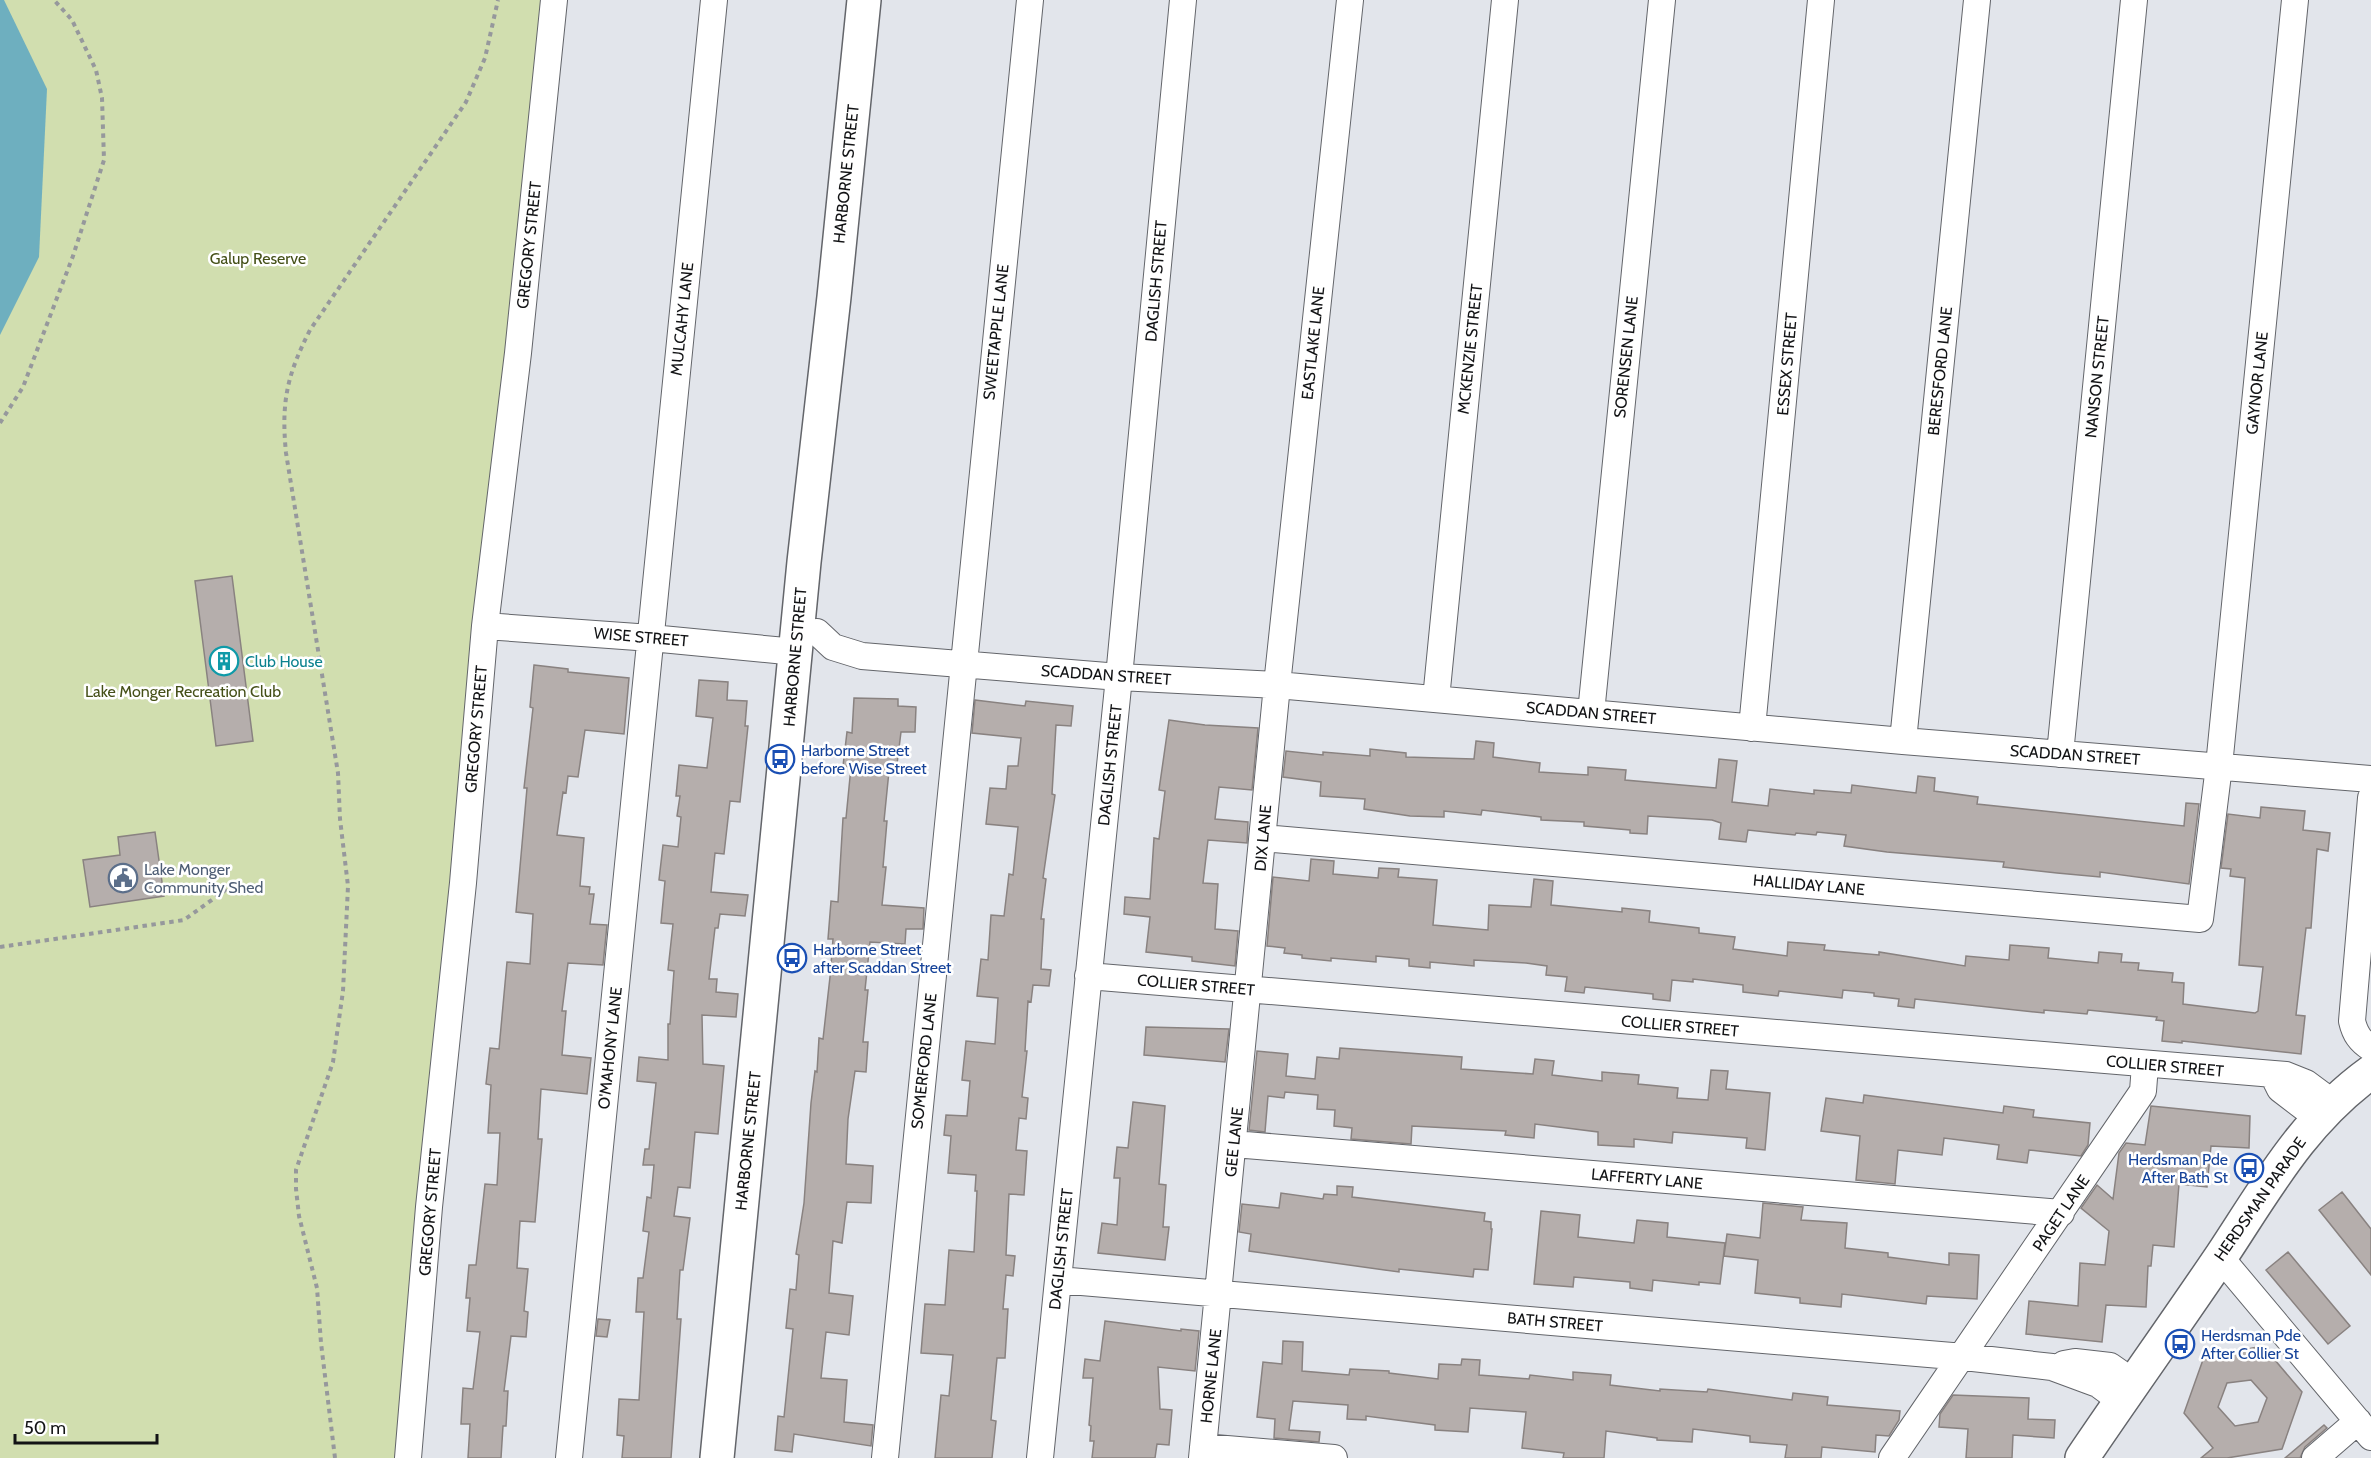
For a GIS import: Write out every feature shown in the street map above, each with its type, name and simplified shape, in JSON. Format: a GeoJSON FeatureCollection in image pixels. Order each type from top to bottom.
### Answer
{"type":"FeatureCollection","features":[{"type":"Feature","properties":{"kind":"main road","name":"HARBORNE STREET"},"geometry":{"type":"LineString","coordinates":[[735,1458],[864,0]]}},
{"type":"Feature","properties":{"kind":"main road","name":"HARBORNE STREET"},"geometry":{"type":"LineString","coordinates":[[717,1458],[806,642],[827,509],[880,0]]}},
{"type":"Feature","properties":{"kind":"main road","name":"HERDSMAN PARADE"},"geometry":{"type":"LineString","coordinates":[[2082,1458],[2289,1152],[2325,1110],[2371,1072]]}},
{"type":"Feature","properties":{"kind":"street","name":"GREGORY STREET"},"geometry":{"type":"LineString","coordinates":[[408,1458],[429,1207],[463,883],[485,626],[518,353],[554,0]]}},
{"type":"Feature","properties":{"kind":"street","name":"MULCAHY LANE"},"geometry":{"type":"LineString","coordinates":[[651,638],[714,0]]}},
{"type":"Feature","properties":{"kind":"street","name":"SWEETAPPLE LANE"},"geometry":{"type":"LineString","coordinates":[[963,664],[1030,0]]}},
{"type":"Feature","properties":{"kind":"street","name":"DAGLISH STREET"},"geometry":{"type":"LineString","coordinates":[[1040,1458],[1119,677],[1183,0]]}},
{"type":"Feature","properties":{"kind":"street","name":"EASTLAKE LANE"},"geometry":{"type":"LineString","coordinates":[[1277,685],[1350,0]]}},
{"type":"Feature","properties":{"kind":"street","name":"MCKENZIE STREET"},"geometry":{"type":"LineString","coordinates":[[1436,699],[1505,0]]}},
{"type":"Feature","properties":{"kind":"street","name":"SORENSEN LANE"},"geometry":{"type":"LineString","coordinates":[[1591,713],[1662,0]]}},
{"type":"Feature","properties":{"kind":"street","name":"ESSEX STREET"},"geometry":{"type":"LineString","coordinates":[[1752,728],[1821,0]]}},
{"type":"Feature","properties":{"kind":"street","name":"BERESFORD LANE"},"geometry":{"type":"LineString","coordinates":[[1903,741],[1977,0]]}},
{"type":"Feature","properties":{"kind":"street","name":"NANSON STREET"},"geometry":{"type":"LineString","coordinates":[[2060,754],[2134,0]]}},
{"type":"Feature","properties":{"kind":"street","name":"GAYNOR LANE"},"geometry":{"type":"LineString","coordinates":[[2219,766],[2295,0]]}},
{"type":"Feature","properties":{"kind":"street","name":"WISE STREET"},"geometry":{"type":"LineString","coordinates":[[485,626],[651,638],[806,642]]}},
{"type":"Feature","properties":{"kind":"street","name":"O'MAHONY LANE"},"geometry":{"type":"LineString","coordinates":[[569,1458],[651,638]]}},
{"type":"Feature","properties":{"kind":"street","name":"SCADDAN STREET"},"geometry":{"type":"LineString","coordinates":[[806,642],[862,656],[1119,677],[1277,685],[1903,741],[2371,779]]}},
{"type":"Feature","properties":{"kind":"street","name":"SOMERFORD LANE"},"geometry":{"type":"LineString","coordinates":[[885,1458],[963,664]]}},
{"type":"Feature","properties":{"kind":"street","name":"DIX LANE"},"geometry":{"type":"LineString","coordinates":[[1249,990],[1277,685]]}},
{"type":"Feature","properties":{"kind":"street","name":"HALLIDAY LANE"},"geometry":{"type":"LineString","coordinates":[[1263,838],[2200,918],[2219,766]]}},
{"type":"Feature","properties":{"kind":"street"},"geometry":{"type":"LineString","coordinates":[[2371,798],[2366,901],[2352,1021],[2355,1032],[2362,1042],[2371,1048]]}},
{"type":"Feature","properties":{"kind":"street","name":"COLLIER STREET"},"geometry":{"type":"LineString","coordinates":[[1088,976],[2286,1075],[2306,1083],[2325,1110]]}},
{"type":"Feature","properties":{"kind":"street","name":"GEE LANE"},"geometry":{"type":"LineString","coordinates":[[1219,1294],[1249,990]]}},
{"type":"Feature","properties":{"kind":"street","name":"PAGET LANE"},"geometry":{"type":"LineString","coordinates":[[1893,1458],[2144,1091],[2145,1065]]}},
{"type":"Feature","properties":{"kind":"street","name":"LAFFERTY LANE"},"geometry":{"type":"LineString","coordinates":[[1234,1144],[2061,1213]]}},
{"type":"Feature","properties":{"kind":"street"},"geometry":{"type":"LineString","coordinates":[[2220,1257],[2364,1429],[2315,1458]]}},
{"type":"Feature","properties":{"kind":"street","name":"BATH STREET"},"geometry":{"type":"LineString","coordinates":[[1059,1280],[2052,1366],[2075,1362],[2110,1366],[2127,1392]]}},
{"type":"Feature","properties":{"kind":"street","name":"HORNE LANE"},"geometry":{"type":"LineString","coordinates":[[1203,1453],[1219,1294]]}},
{"type":"Feature","properties":{"kind":"street"},"geometry":{"type":"LineString","coordinates":[[1203,1453],[1334,1458]]}},
{"type":"Feature","properties":{"kind":"path"},"geometry":{"type":"LineString","coordinates":[[0,423],[23,387],[73,256],[104,160],[102,98],[96,70],[72,20],[54,0]]}},
{"type":"Feature","properties":{"kind":"path"},"geometry":{"type":"LineString","coordinates":[[335,1458],[321,1343],[317,1288],[299,1216],[296,1170],[335,1050],[343,991],[348,886],[341,836],[338,773],[286,453],[284,406],[290,375],[310,330],[466,102],[485,58],[498,0]]}},
{"type":"Feature","properties":{"kind":"path"},"geometry":{"type":"LineString","coordinates":[[0,947],[184,920],[231,886]]}},
{"type":"Feature","properties":{"kind":"green space","name":"Galup Reserve"},"geometry":{"type":"Polygon","coordinates":[[[0,0],[543,0],[507,352],[474,624],[419,1206],[398,1458],[0,1458],[0,0]]]}},
{"type":"Feature","properties":{"kind":"water"},"geometry":{"type":"Polygon","coordinates":[[[0,0],[4,0],[47,89],[39,257],[0,335],[0,0]]]}},
{"type":"Feature","properties":{"kind":"building","name":"Club House"},"geometry":{"type":"Polygon","coordinates":[[[232,576],[253,741],[216,746],[195,581],[232,576]]]}},
{"type":"Feature","properties":{"kind":"building"},"geometry":{"type":"Polygon","coordinates":[[[534,665],[568,669],[568,672],[629,678],[624,734],[585,730],[578,777],[568,776],[566,793],[563,792],[557,835],[584,838],[580,886],[590,887],[589,894],[594,894],[590,924],[607,925],[603,965],[568,963],[562,1011],[566,1011],[562,1055],[591,1058],[587,1094],[541,1089],[538,1139],[542,1139],[535,1222],[520,1221],[517,1268],[528,1269],[524,1311],[528,1312],[526,1337],[511,1336],[504,1391],[508,1391],[501,1458],[468,1458],[470,1424],[461,1424],[463,1388],[473,1389],[480,1332],[467,1331],[470,1298],[466,1298],[469,1265],[476,1265],[485,1184],[497,1185],[500,1133],[488,1133],[491,1085],[486,1084],[490,1048],[499,1049],[507,962],[530,964],[533,914],[516,912],[527,788],[524,788],[533,708],[530,707],[534,665]]]}},
{"type":"Feature","properties":{"kind":"building"},"geometry":{"type":"Polygon","coordinates":[[[699,680],[728,682],[727,700],[747,701],[745,726],[748,726],[740,802],[730,801],[724,854],[715,853],[711,892],[748,895],[745,916],[720,914],[718,928],[715,928],[709,979],[717,979],[716,992],[738,994],[736,1017],[702,1015],[703,1064],[724,1066],[718,1134],[695,1132],[690,1188],[678,1187],[674,1216],[690,1218],[683,1270],[680,1270],[677,1319],[681,1319],[671,1458],[622,1458],[624,1436],[617,1435],[619,1399],[639,1400],[644,1312],[636,1312],[638,1278],[643,1278],[649,1232],[643,1231],[647,1197],[651,1198],[654,1165],[643,1165],[645,1149],[649,1149],[656,1083],[637,1081],[639,1057],[668,1060],[668,1024],[670,1024],[674,971],[668,970],[673,924],[661,923],[665,881],[659,880],[663,845],[678,847],[681,817],[677,816],[680,796],[676,796],[679,765],[707,768],[713,718],[696,716],[699,680]]]}},
{"type":"Feature","properties":{"kind":"building"},"geometry":{"type":"Polygon","coordinates":[[[854,698],[898,699],[898,706],[916,707],[915,732],[901,732],[896,772],[889,771],[884,821],[887,821],[883,867],[886,867],[882,905],[924,908],[923,929],[906,929],[905,944],[870,942],[863,1042],[868,1042],[866,1072],[855,1071],[848,1119],[846,1164],[873,1166],[871,1203],[847,1202],[842,1243],[833,1241],[829,1293],[853,1296],[849,1335],[826,1332],[821,1378],[847,1380],[844,1422],[873,1425],[871,1446],[794,1434],[792,1452],[775,1450],[778,1416],[784,1417],[793,1329],[786,1328],[790,1289],[796,1290],[799,1255],[796,1254],[804,1203],[811,1103],[815,1071],[817,1072],[819,1038],[823,1039],[830,977],[833,939],[828,939],[831,901],[838,902],[843,818],[846,818],[851,767],[843,766],[847,732],[852,733],[854,698]]]}},
{"type":"Feature","properties":{"kind":"building"},"geometry":{"type":"Polygon","coordinates":[[[975,700],[1025,706],[1026,701],[1073,706],[1071,726],[1056,725],[1052,794],[1055,795],[1043,878],[1046,879],[1041,919],[1044,919],[1041,969],[1051,970],[1049,986],[1033,985],[1031,1002],[1028,1001],[1025,1051],[1027,1051],[1022,1097],[1028,1098],[1026,1119],[1019,1118],[1016,1150],[1027,1151],[1024,1195],[1009,1194],[1006,1255],[1015,1256],[1013,1276],[1006,1275],[1003,1309],[1008,1309],[1005,1358],[997,1358],[991,1420],[996,1421],[992,1458],[935,1458],[941,1395],[949,1396],[953,1355],[921,1353],[925,1304],[945,1305],[949,1250],[974,1252],[977,1191],[975,1191],[976,1175],[948,1173],[951,1136],[944,1135],[946,1115],[967,1116],[970,1081],[962,1080],[966,1041],[995,1044],[998,998],[977,996],[981,959],[988,960],[991,915],[1004,916],[1009,874],[1013,875],[1018,827],[986,824],[990,788],[1006,789],[1008,766],[1018,766],[1021,738],[972,733],[975,700]]]}},
{"type":"Feature","properties":{"kind":"building"},"geometry":{"type":"Polygon","coordinates":[[[1169,720],[1258,728],[1252,790],[1219,787],[1215,819],[1248,822],[1247,843],[1208,840],[1203,883],[1218,884],[1215,929],[1238,931],[1235,966],[1192,961],[1192,957],[1146,952],[1150,917],[1124,914],[1125,897],[1150,899],[1154,838],[1159,839],[1165,791],[1159,790],[1169,720]]]}},
{"type":"Feature","properties":{"kind":"building"},"geometry":{"type":"Polygon","coordinates":[[[1476,741],[1494,743],[1493,757],[1540,763],[1539,772],[1588,775],[1588,767],[1626,770],[1625,780],[1716,788],[1719,759],[1737,761],[1732,802],[1768,806],[1770,789],[1814,794],[1814,790],[1851,793],[1852,785],[1916,793],[1918,776],[1935,778],[1934,791],[1978,797],[1977,804],[2184,826],[2186,803],[2199,804],[2189,884],[2100,872],[2100,877],[2057,873],[2003,867],[2004,862],[1844,846],[1846,835],[1817,832],[1816,835],[1796,833],[1795,835],[1748,830],[1746,842],[1719,839],[1721,823],[1712,820],[1648,816],[1647,834],[1630,833],[1630,830],[1584,826],[1584,822],[1541,820],[1541,817],[1482,810],[1481,815],[1444,811],[1444,817],[1410,816],[1364,809],[1365,799],[1320,796],[1321,782],[1283,777],[1286,751],[1370,756],[1370,749],[1406,753],[1406,757],[1474,759],[1476,741]]]}},
{"type":"Feature","properties":{"kind":"building"},"geometry":{"type":"Polygon","coordinates":[[[2261,807],[2305,811],[2303,830],[2330,833],[2328,851],[2317,849],[2311,928],[2306,928],[2296,1015],[2305,1016],[2301,1054],[2182,1041],[2182,1043],[2162,1041],[2164,1021],[2156,1020],[2157,1017],[2088,1010],[2087,1014],[2044,1010],[2044,1013],[1915,999],[1914,1008],[1898,1006],[1899,999],[1874,996],[1874,993],[1843,990],[1842,998],[1779,991],[1778,996],[1743,992],[1743,985],[1693,979],[1693,982],[1672,980],[1670,1001],[1653,999],[1653,994],[1585,987],[1584,993],[1565,991],[1567,977],[1546,975],[1547,966],[1526,963],[1474,960],[1474,966],[1430,962],[1430,968],[1409,966],[1409,959],[1376,956],[1376,962],[1302,958],[1302,955],[1284,953],[1285,948],[1267,946],[1273,877],[1309,881],[1311,859],[1334,861],[1333,874],[1378,878],[1379,868],[1399,869],[1398,877],[1437,880],[1433,925],[1488,930],[1489,905],[1531,907],[1534,879],[1553,881],[1551,905],[1622,912],[1622,908],[1650,911],[1649,922],[1699,928],[1699,933],[1735,937],[1733,949],[1787,956],[1788,942],[1825,945],[1824,950],[1879,955],[1879,952],[1965,966],[1966,956],[2009,960],[2010,945],[2049,948],[2048,958],[2098,963],[2099,952],[2122,954],[2121,962],[2139,963],[2138,970],[2173,973],[2172,982],[2184,983],[2183,1004],[2255,1013],[2258,1011],[2263,967],[2239,965],[2245,878],[2230,876],[2231,869],[2221,868],[2228,814],[2260,818],[2261,807]]]}},
{"type":"Feature","properties":{"kind":"building","name":"Lake Monger Community Shed"},"geometry":{"type":"Polygon","coordinates":[[[155,832],[164,896],[90,907],[83,860],[120,855],[118,837],[155,832]]]}},
{"type":"Feature","properties":{"kind":"building"},"geometry":{"type":"Polygon","coordinates":[[[1146,1027],[1229,1029],[1225,1062],[1144,1055],[1146,1027]]]}},
{"type":"Feature","properties":{"kind":"building"},"geometry":{"type":"Polygon","coordinates":[[[1340,1048],[1462,1057],[1461,1069],[1533,1074],[1535,1059],[1554,1061],[1552,1075],[1602,1081],[1602,1072],[1639,1075],[1638,1084],[1678,1088],[1677,1098],[1708,1100],[1711,1070],[1728,1071],[1726,1089],[1770,1093],[1765,1150],[1746,1148],[1747,1138],[1673,1132],[1672,1143],[1634,1139],[1634,1147],[1598,1145],[1598,1132],[1535,1124],[1534,1138],[1505,1135],[1506,1131],[1412,1126],[1411,1144],[1351,1139],[1352,1128],[1334,1126],[1335,1110],[1317,1109],[1318,1095],[1285,1092],[1284,1098],[1268,1096],[1265,1132],[1249,1130],[1257,1051],[1288,1054],[1286,1076],[1315,1079],[1317,1057],[1339,1059],[1340,1048]]]}},
{"type":"Feature","properties":{"kind":"building"},"geometry":{"type":"Polygon","coordinates":[[[1864,1095],[2003,1113],[2004,1106],[2034,1110],[2033,1117],[2090,1123],[2088,1145],[2081,1156],[2029,1150],[2027,1163],[1997,1159],[1999,1145],[1944,1138],[1942,1155],[1898,1150],[1895,1184],[1856,1180],[1860,1136],[1821,1131],[1826,1098],[1863,1103],[1864,1095]]]}},
{"type":"Feature","properties":{"kind":"building"},"geometry":{"type":"Polygon","coordinates":[[[1133,1102],[1165,1106],[1159,1184],[1166,1185],[1163,1227],[1169,1227],[1165,1260],[1098,1253],[1102,1223],[1117,1225],[1120,1178],[1114,1178],[1117,1147],[1128,1148],[1133,1102]]]}},
{"type":"Feature","properties":{"kind":"building"},"geometry":{"type":"Polygon","coordinates":[[[2151,1106],[2250,1116],[2249,1148],[2211,1146],[2207,1187],[2179,1184],[2174,1247],[2153,1245],[2151,1266],[2148,1266],[2146,1307],[2106,1305],[2102,1342],[2026,1334],[2029,1301],[2078,1306],[2080,1263],[2105,1265],[2109,1231],[2081,1208],[2097,1185],[2113,1199],[2119,1153],[2126,1143],[2145,1145],[2151,1106]]]}},
{"type":"Feature","properties":{"kind":"building"},"geometry":{"type":"Polygon","coordinates":[[[1337,1186],[1353,1187],[1352,1197],[1485,1213],[1484,1221],[1491,1222],[1492,1229],[1488,1270],[1474,1269],[1473,1277],[1399,1269],[1399,1272],[1249,1251],[1251,1234],[1239,1232],[1242,1204],[1279,1208],[1281,1193],[1323,1199],[1324,1194],[1337,1195],[1337,1186]]]}},
{"type":"Feature","properties":{"kind":"building"},"geometry":{"type":"Polygon","coordinates":[[[2342,1192],[2371,1229],[2371,1275],[2319,1210],[2342,1192]]]}},
{"type":"Feature","properties":{"kind":"building"},"geometry":{"type":"Polygon","coordinates":[[[1763,1203],[1803,1207],[1801,1220],[1847,1223],[1845,1248],[1888,1253],[1888,1257],[1949,1265],[1949,1253],[1979,1255],[1977,1299],[1927,1296],[1926,1304],[1842,1294],[1841,1307],[1800,1303],[1800,1298],[1755,1293],[1758,1260],[1724,1256],[1727,1234],[1760,1238],[1763,1203]]]}},
{"type":"Feature","properties":{"kind":"building"},"geometry":{"type":"Polygon","coordinates":[[[1541,1211],[1580,1215],[1578,1237],[1634,1243],[1637,1220],[1668,1223],[1667,1237],[1725,1243],[1720,1284],[1699,1282],[1699,1285],[1653,1280],[1652,1291],[1630,1288],[1630,1282],[1574,1277],[1573,1287],[1534,1284],[1541,1211]]]}},
{"type":"Feature","properties":{"kind":"building"},"geometry":{"type":"Polygon","coordinates":[[[2288,1252],[2350,1326],[2328,1344],[2266,1270],[2288,1252]]]}},
{"type":"Feature","properties":{"kind":"building"},"geometry":{"type":"Polygon","coordinates":[[[598,1319],[610,1320],[607,1337],[596,1336],[598,1319]]]}},
{"type":"Feature","properties":{"kind":"building"},"geometry":{"type":"Polygon","coordinates":[[[1105,1321],[1181,1331],[1181,1329],[1199,1331],[1195,1371],[1158,1367],[1160,1409],[1172,1410],[1169,1445],[1157,1444],[1155,1458],[1092,1458],[1094,1441],[1090,1441],[1091,1426],[1089,1425],[1093,1378],[1083,1378],[1085,1359],[1100,1361],[1105,1321]]]}},
{"type":"Feature","properties":{"kind":"building"},"geometry":{"type":"Polygon","coordinates":[[[1283,1341],[1303,1342],[1302,1371],[1349,1375],[1350,1369],[1389,1371],[1389,1373],[1438,1379],[1439,1364],[1461,1365],[1462,1359],[1480,1360],[1479,1375],[1529,1379],[1530,1375],[1573,1380],[1573,1372],[1611,1375],[1610,1385],[1660,1391],[1660,1389],[1707,1392],[1708,1389],[1792,1400],[1793,1393],[1828,1397],[1827,1405],[1900,1411],[1899,1420],[1889,1436],[1876,1435],[1875,1452],[1822,1447],[1821,1458],[1785,1458],[1787,1445],[1750,1442],[1750,1436],[1693,1429],[1692,1442],[1657,1440],[1657,1438],[1606,1431],[1604,1458],[1563,1458],[1564,1453],[1522,1448],[1526,1412],[1470,1408],[1468,1432],[1435,1430],[1435,1425],[1366,1416],[1366,1420],[1347,1419],[1348,1405],[1293,1401],[1289,1430],[1320,1432],[1319,1442],[1274,1438],[1275,1419],[1257,1417],[1263,1362],[1282,1364],[1283,1341]]]}},
{"type":"Feature","properties":{"kind":"building"},"geometry":{"type":"Polygon","coordinates":[[[2263,1346],[2302,1392],[2282,1449],[2227,1458],[2201,1458],[2213,1448],[2184,1413],[2204,1357],[2263,1346]],[[2251,1380],[2227,1383],[2218,1407],[2235,1426],[2258,1422],[2267,1398],[2251,1380]]]}},
{"type":"Feature","properties":{"kind":"building"},"geometry":{"type":"Polygon","coordinates":[[[1953,1395],[2029,1398],[2028,1419],[2055,1420],[2054,1438],[2013,1435],[2012,1458],[1966,1458],[1968,1429],[1939,1427],[1940,1414],[1953,1395]]]}},
{"type":"Feature","properties":{"kind":"building"},"geometry":{"type":"Polygon","coordinates":[[[2324,1425],[2327,1428],[2305,1447],[2300,1458],[2285,1458],[2324,1425]]]}},
{"type":"Feature","properties":{"kind":"place","name":"Club House"},"geometry":{"type":"Point","coordinates":[224,661]}},
{"type":"Feature","properties":{"kind":"place","name":"Harborne Street before Wise Street"},"geometry":{"type":"Point","coordinates":[780,759]}},
{"type":"Feature","properties":{"kind":"place","name":"Lake Monger Community Shed"},"geometry":{"type":"Point","coordinates":[123,878]}},
{"type":"Feature","properties":{"kind":"place","name":"Harborne Street after Scaddan Street"},"geometry":{"type":"Point","coordinates":[792,958]}},
{"type":"Feature","properties":{"kind":"place","name":"Herdsman Pde After Bath St"},"geometry":{"type":"Point","coordinates":[2249,1168]}},
{"type":"Feature","properties":{"kind":"place","name":"Herdsman Pde After Collier St"},"geometry":{"type":"Point","coordinates":[2180,1344]}},
{"type":"Feature","properties":{"kind":"park label","name":"Lake Monger Recreation Club"},"geometry":{"type":"Point","coordinates":[183,691]}}]}
